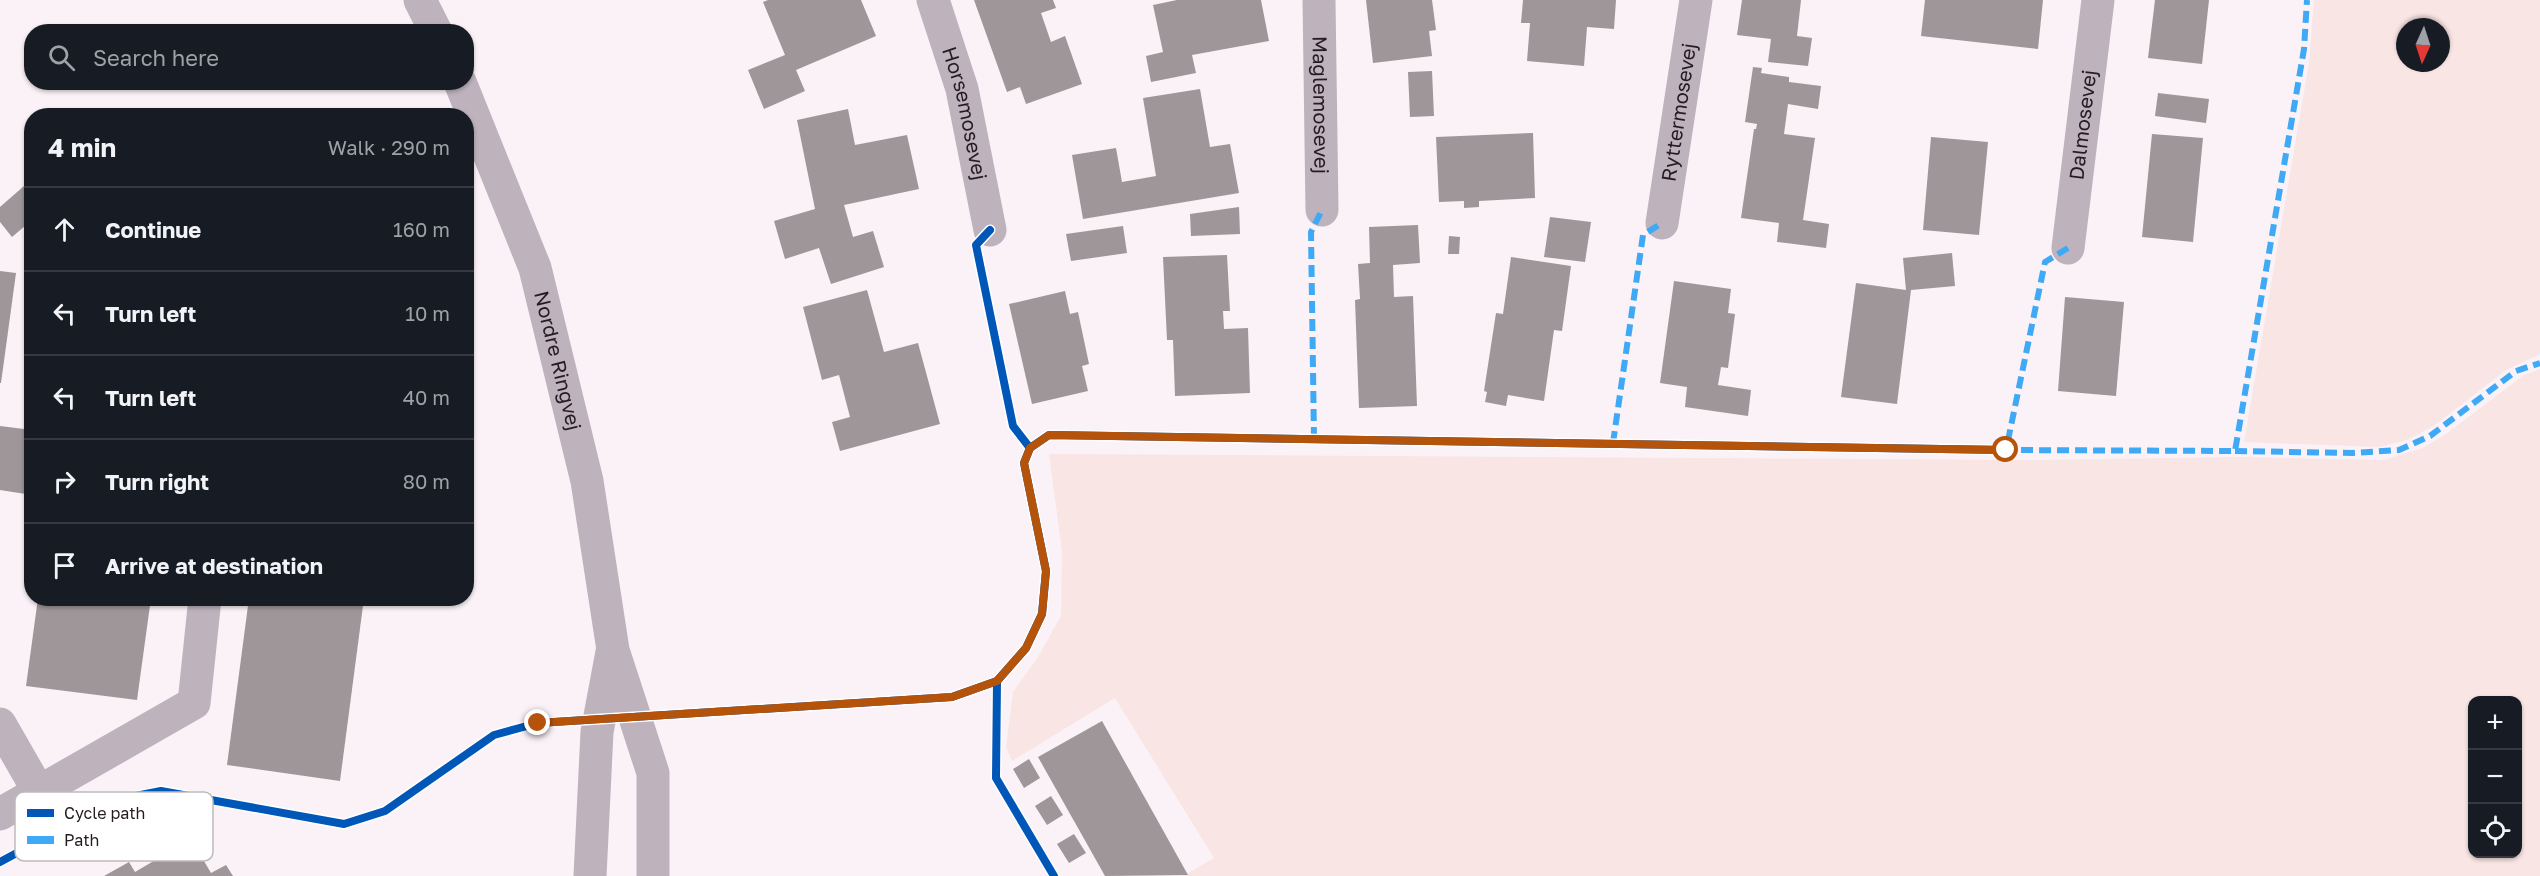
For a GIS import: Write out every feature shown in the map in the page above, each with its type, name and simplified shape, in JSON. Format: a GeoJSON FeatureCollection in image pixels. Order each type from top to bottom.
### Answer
{"type":"FeatureCollection","features":[{"type":"Feature","properties":{"kind":"street"},"geometry":{"type":"LineString","coordinates":[[420,0],[432,24]]}},
{"type":"Feature","properties":{"kind":"street","name":"Horsemosevej"},"geometry":{"type":"LineString","coordinates":[[933,0],[962,89],[990,230]]}},
{"type":"Feature","properties":{"kind":"street","name":"Maglemosevej"},"geometry":{"type":"LineString","coordinates":[[1319,0],[1322,210]]}},
{"type":"Feature","properties":{"kind":"street","name":"Ryttermosevej"},"geometry":{"type":"LineString","coordinates":[[1662,223],[1696,0]]}},
{"type":"Feature","properties":{"kind":"street","name":"Dalmosevej"},"geometry":{"type":"LineString","coordinates":[[2068,248],[2098,0]]}},
{"type":"Feature","properties":{"kind":"street","name":"Nordre Ringvej"},"geometry":{"type":"LineString","coordinates":[[463,90],[470,108]]}},
{"type":"Feature","properties":{"kind":"street","name":"Nordre Ringvej"},"geometry":{"type":"LineString","coordinates":[[474,117],[535,268],[587,481],[613,650],[653,773],[653,876]]}},
{"type":"Feature","properties":{"kind":"street"},"geometry":{"type":"LineString","coordinates":[[0,724],[39,792],[194,703],[205,606]]}},
{"type":"Feature","properties":{"kind":"street","name":"Nordre Ringvej"},"geometry":{"type":"LineString","coordinates":[[590,876],[597,732],[613,650]]}},
{"type":"Feature","properties":{"kind":"street"},"geometry":{"type":"LineString","coordinates":[[0,814],[15,806]]}},
{"type":"Feature","properties":{"kind":"shaded area"},"geometry":{"type":"Polygon","coordinates":[[[2314,0],[2540,0],[2540,354],[2506,370],[2435,425],[2407,440],[2379,447],[2244,442],[2309,63],[2314,0]]]}},
{"type":"Feature","properties":{"kind":"shaded area"},"geometry":{"type":"Polygon","coordinates":[[[2540,369],[2540,876],[1183,876],[1214,858],[1115,698],[1012,761],[1006,747],[1013,692],[1038,657],[1061,616],[1062,551],[1049,454],[2025,460],[2240,457],[2383,460],[2423,448],[2446,434],[2524,375],[2540,369]]]}},
{"type":"Feature","properties":{"kind":"building"},"geometry":{"type":"Polygon","coordinates":[[[768,0],[861,0],[876,36],[796,70],[805,91],[764,109],[748,70],[785,55],[763,2],[768,0]]]}},
{"type":"Feature","properties":{"kind":"building"},"geometry":{"type":"Polygon","coordinates":[[[974,0],[1053,0],[1056,8],[1041,13],[1051,42],[1065,36],[1082,84],[1026,104],[1020,87],[1007,92],[974,0]]]}},
{"type":"Feature","properties":{"kind":"building"},"geometry":{"type":"Polygon","coordinates":[[[1177,0],[1261,0],[1269,41],[1192,55],[1196,73],[1151,82],[1146,56],[1163,52],[1153,5],[1177,0]]]}},
{"type":"Feature","properties":{"kind":"building"},"geometry":{"type":"Polygon","coordinates":[[[1366,0],[1432,0],[1436,30],[1429,31],[1432,56],[1373,63],[1366,0]]]}},
{"type":"Feature","properties":{"kind":"building"},"geometry":{"type":"Polygon","coordinates":[[[1523,0],[1616,0],[1614,29],[1587,27],[1584,66],[1527,61],[1530,23],[1521,23],[1523,0]]]}},
{"type":"Feature","properties":{"kind":"building"},"geometry":{"type":"Polygon","coordinates":[[[1742,0],[1801,0],[1797,36],[1812,38],[1808,66],[1768,62],[1771,39],[1737,35],[1742,0]]]}},
{"type":"Feature","properties":{"kind":"building"},"geometry":{"type":"Polygon","coordinates":[[[1925,0],[2043,0],[2038,49],[1921,36],[1925,0]]]}},
{"type":"Feature","properties":{"kind":"building"},"geometry":{"type":"Polygon","coordinates":[[[2155,0],[2209,0],[2202,64],[2148,58],[2155,0]]]}},
{"type":"Feature","properties":{"kind":"building"},"geometry":{"type":"Polygon","coordinates":[[[1753,67],[1762,68],[1761,73],[1789,77],[1789,82],[1821,86],[1818,109],[1788,104],[1784,134],[1815,138],[1803,220],[1829,224],[1826,248],[1777,242],[1779,223],[1741,218],[1754,129],[1757,124],[1745,122],[1753,67]]]}},
{"type":"Feature","properties":{"kind":"building"},"geometry":{"type":"Polygon","coordinates":[[[1432,71],[1434,116],[1410,117],[1408,72],[1432,71]]]}},
{"type":"Feature","properties":{"kind":"building"},"geometry":{"type":"Polygon","coordinates":[[[1200,89],[1210,147],[1230,144],[1239,193],[1083,219],[1072,155],[1116,148],[1122,182],[1156,176],[1143,98],[1200,89]]]}},
{"type":"Feature","properties":{"kind":"building"},"geometry":{"type":"Polygon","coordinates":[[[2158,93],[2209,99],[2206,123],[2155,116],[2158,93]]]}},
{"type":"Feature","properties":{"kind":"building"},"geometry":{"type":"Polygon","coordinates":[[[848,109],[855,145],[907,135],[919,189],[844,205],[853,237],[873,231],[884,267],[831,284],[819,248],[785,259],[774,221],[815,209],[797,120],[848,109]]]}},
{"type":"Feature","properties":{"kind":"building"},"geometry":{"type":"Polygon","coordinates":[[[1533,133],[1535,198],[1479,201],[1479,207],[1464,208],[1464,201],[1439,202],[1436,137],[1533,133]]]}},
{"type":"Feature","properties":{"kind":"building"},"geometry":{"type":"Polygon","coordinates":[[[2152,134],[2203,138],[2193,242],[2142,237],[2152,134]]]}},
{"type":"Feature","properties":{"kind":"building"},"geometry":{"type":"Polygon","coordinates":[[[1931,137],[1988,142],[1979,235],[1923,230],[1931,137]]]}},
{"type":"Feature","properties":{"kind":"building"},"geometry":{"type":"Polygon","coordinates":[[[24,186],[24,227],[12,237],[0,222],[0,207],[24,186]]]}},
{"type":"Feature","properties":{"kind":"building"},"geometry":{"type":"Polygon","coordinates":[[[1239,207],[1240,234],[1191,236],[1190,214],[1239,207]]]}},
{"type":"Feature","properties":{"kind":"building"},"geometry":{"type":"Polygon","coordinates":[[[1550,217],[1591,222],[1585,262],[1544,257],[1550,217]]]}},
{"type":"Feature","properties":{"kind":"building"},"geometry":{"type":"Polygon","coordinates":[[[1418,225],[1420,263],[1393,265],[1394,297],[1413,296],[1417,406],[1359,408],[1355,300],[1360,299],[1358,264],[1370,263],[1369,227],[1418,225]]]}},
{"type":"Feature","properties":{"kind":"building"},"geometry":{"type":"Polygon","coordinates":[[[1123,226],[1127,253],[1071,261],[1066,234],[1123,226]]]}},
{"type":"Feature","properties":{"kind":"building"},"geometry":{"type":"Polygon","coordinates":[[[1449,236],[1460,237],[1459,254],[1448,254],[1449,236]]]}},
{"type":"Feature","properties":{"kind":"building"},"geometry":{"type":"Polygon","coordinates":[[[1952,253],[1955,286],[1911,290],[1897,404],[1841,397],[1856,283],[1906,290],[1903,258],[1952,253]]]}},
{"type":"Feature","properties":{"kind":"building"},"geometry":{"type":"Polygon","coordinates":[[[1227,255],[1230,311],[1223,311],[1224,329],[1248,328],[1250,393],[1175,396],[1173,340],[1167,340],[1163,257],[1227,255]]]}},
{"type":"Feature","properties":{"kind":"building"},"geometry":{"type":"Polygon","coordinates":[[[1511,257],[1571,266],[1562,331],[1554,330],[1544,401],[1508,395],[1506,406],[1485,402],[1487,392],[1484,391],[1496,313],[1503,314],[1511,257]]]}},
{"type":"Feature","properties":{"kind":"building"},"geometry":{"type":"Polygon","coordinates":[[[0,271],[16,273],[1,383],[0,383],[0,271]]]}},
{"type":"Feature","properties":{"kind":"building"},"geometry":{"type":"Polygon","coordinates":[[[1674,281],[1731,289],[1728,313],[1735,314],[1728,368],[1721,367],[1718,385],[1751,390],[1748,416],[1685,407],[1687,387],[1660,383],[1674,281]]]}},
{"type":"Feature","properties":{"kind":"building"},"geometry":{"type":"Polygon","coordinates":[[[867,290],[884,352],[918,343],[940,424],[840,451],[832,422],[850,417],[839,375],[822,380],[803,307],[867,290]]]}},
{"type":"Feature","properties":{"kind":"building"},"geometry":{"type":"Polygon","coordinates":[[[1065,291],[1070,314],[1078,312],[1089,364],[1082,366],[1088,391],[1032,404],[1009,304],[1065,291]]]}},
{"type":"Feature","properties":{"kind":"building"},"geometry":{"type":"Polygon","coordinates":[[[2065,297],[2124,302],[2116,396],[2058,391],[2065,297]]]}},
{"type":"Feature","properties":{"kind":"building"},"geometry":{"type":"Polygon","coordinates":[[[0,426],[24,429],[24,494],[0,490],[0,426]]]}},
{"type":"Feature","properties":{"kind":"building"},"geometry":{"type":"Polygon","coordinates":[[[37,606],[150,606],[137,700],[26,686],[37,606]]]}},
{"type":"Feature","properties":{"kind":"building"},"geometry":{"type":"Polygon","coordinates":[[[248,606],[363,606],[340,781],[227,765],[248,606]]]}},
{"type":"Feature","properties":{"kind":"building"},"geometry":{"type":"Polygon","coordinates":[[[1102,721],[1188,875],[1105,876],[1038,757],[1102,721]]]}},
{"type":"Feature","properties":{"kind":"building"},"geometry":{"type":"Polygon","coordinates":[[[1029,759],[1040,778],[1024,788],[1013,769],[1029,759]]]}},
{"type":"Feature","properties":{"kind":"building"},"geometry":{"type":"Polygon","coordinates":[[[1051,796],[1063,815],[1047,825],[1035,806],[1051,796]]]}},
{"type":"Feature","properties":{"kind":"building"},"geometry":{"type":"Polygon","coordinates":[[[1074,834],[1086,853],[1069,863],[1057,844],[1074,834]]]}},
{"type":"Feature","properties":{"kind":"building"},"geometry":{"type":"Polygon","coordinates":[[[154,861],[204,861],[211,873],[226,865],[233,876],[104,876],[129,862],[135,872],[154,861]]]}},
{"type":"Feature","properties":{"kind":"marked path"},"geometry":{"type":"LineString","coordinates":[[2068,248],[2045,262],[2006,450],[2235,451],[2304,49],[2307,0]]}},
{"type":"Feature","properties":{"kind":"marked path"},"geometry":{"type":"LineString","coordinates":[[1314,439],[1311,232],[1322,210]]}},
{"type":"Feature","properties":{"kind":"marked path"},"geometry":{"type":"LineString","coordinates":[[1613,443],[1643,235],[1662,223]]}},
{"type":"Feature","properties":{"kind":"marked path"},"geometry":{"type":"LineString","coordinates":[[2235,451],[2352,453],[2399,450],[2430,436],[2516,371],[2540,363]]}},
{"type":"Feature","properties":{"kind":"cycle path"},"geometry":{"type":"LineString","coordinates":[[990,230],[976,245],[1013,426],[1030,448]]}},
{"type":"Feature","properties":{"kind":"cycle path"},"geometry":{"type":"LineString","coordinates":[[213,800],[344,824],[385,811],[494,735],[538,723],[952,697],[997,681],[1026,648],[1042,614],[1046,571],[1024,463],[1030,448],[1049,435],[2006,450]]}},
{"type":"Feature","properties":{"kind":"cycle path"},"geometry":{"type":"LineString","coordinates":[[997,681],[996,778],[1054,876]]}},
{"type":"Feature","properties":{"kind":"cycle path"},"geometry":{"type":"LineString","coordinates":[[156,792],[167,792]]}},
{"type":"Feature","properties":{"kind":"cycle path"},"geometry":{"type":"LineString","coordinates":[[0,862],[15,854]]}},
{"type":"Feature","properties":{"kind":"route"},"geometry":{"type":"LineString","coordinates":[[538,723],[952,697],[997,681],[1026,648],[1042,614],[1046,571],[1024,463],[1030,448],[1049,435],[2006,450]]}}]}
